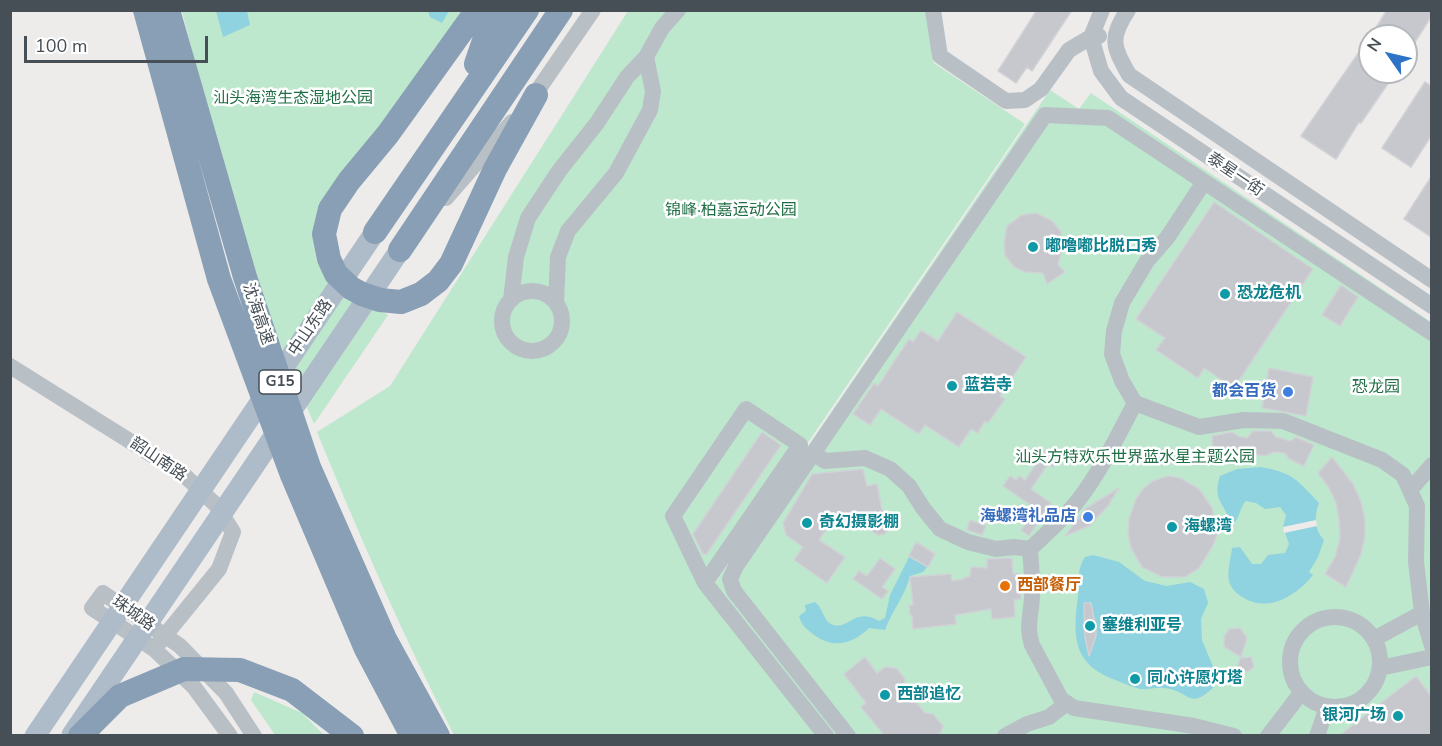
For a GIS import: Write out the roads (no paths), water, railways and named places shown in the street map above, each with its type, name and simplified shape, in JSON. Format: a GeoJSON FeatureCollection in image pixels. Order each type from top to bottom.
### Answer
{"type":"FeatureCollection","features":[{"type":"Feature","properties":{"kind":"highway"},"geometry":{"type":"LineString","coordinates":[[138,10],[177,127]]}},
{"type":"Feature","properties":{"kind":"highway","name":"沈海高速"},"geometry":{"type":"LineString","coordinates":[[145,10],[219,279],[292,475],[366,649],[412,735]]}},
{"type":"Feature","properties":{"kind":"highway","name":"沈海高速"},"geometry":{"type":"LineString","coordinates":[[168,10],[245,277],[309,467],[385,639],[438,735]]}},
{"type":"Feature","properties":{"kind":"highway"},"geometry":{"type":"LineString","coordinates":[[477,10],[388,134],[349,181],[330,209],[324,234],[329,260],[336,274],[351,288],[362,294],[380,300],[401,302],[421,294],[438,281],[451,264],[495,169],[536,95]]}},
{"type":"Feature","properties":{"kind":"highway"},"geometry":{"type":"LineString","coordinates":[[476,64],[487,32],[502,10]]}},
{"type":"Feature","properties":{"kind":"highway","name":"中山东路"},"geometry":{"type":"LineString","coordinates":[[375,232],[527,10]]}},
{"type":"Feature","properties":{"kind":"highway","name":"中山东路"},"geometry":{"type":"LineString","coordinates":[[400,250],[561,10]]}},
{"type":"Feature","properties":{"kind":"highway"},"geometry":{"type":"LineString","coordinates":[[80,735],[120,696],[184,669],[240,670],[292,690],[352,735]]}},
{"type":"Feature","properties":{"kind":"main road","name":"中山东路"},"geometry":{"type":"LineString","coordinates":[[35,735],[375,232]]}},
{"type":"Feature","properties":{"kind":"main road","name":"中山东路"},"geometry":{"type":"LineString","coordinates":[[72,735],[400,250]]}},
{"type":"Feature","properties":{"kind":"street"},"geometry":{"type":"LineString","coordinates":[[399,199],[410,167],[512,10]]}},
{"type":"Feature","properties":{"kind":"street"},"geometry":{"type":"LineString","coordinates":[[400,250],[536,95],[593,10]]}},
{"type":"Feature","properties":{"kind":"street"},"geometry":{"type":"LineString","coordinates":[[511,300],[516,257],[528,218],[559,171],[597,123],[627,77],[646,57],[662,28],[678,10]]}},
{"type":"Feature","properties":{"kind":"street"},"geometry":{"type":"LineString","coordinates":[[933,10],[940,56],[1006,101],[1025,100],[1041,89],[1069,50],[1091,37],[1115,33],[1128,10]]}},
{"type":"Feature","properties":{"kind":"street"},"geometry":{"type":"LineString","coordinates":[[1091,37],[1102,10]]}},
{"type":"Feature","properties":{"kind":"street","name":"泰星一街"},"geometry":{"type":"LineString","coordinates":[[1115,33],[1116,52],[1129,75],[1431,280]]}},
{"type":"Feature","properties":{"kind":"street","name":"泰星一街"},"geometry":{"type":"LineString","coordinates":[[1091,37],[1101,71],[1121,98],[1431,306]]}},
{"type":"Feature","properties":{"kind":"street"},"geometry":{"type":"LineString","coordinates":[[556,303],[558,257],[568,231],[616,173],[650,110],[653,91],[646,57]]}},
{"type":"Feature","properties":{"kind":"street"},"geometry":{"type":"LineString","coordinates":[[848,735],[734,591],[730,579],[736,566],[1045,115],[1108,118],[1431,333]]}},
{"type":"Feature","properties":{"kind":"street"},"geometry":{"type":"LineString","coordinates":[[1204,182],[1167,238],[1147,261],[1122,303],[1114,332],[1112,354],[1122,381],[1135,403],[1199,427],[1244,420],[1283,421],[1382,460],[1403,475],[1418,506],[1416,562],[1431,646]]}},
{"type":"Feature","properties":{"kind":"street"},"geometry":{"type":"LineString","coordinates":[[529,291],[549,296],[556,303],[563,322],[561,332],[549,347],[530,352],[513,344],[506,337],[502,318],[511,300],[529,291]]}},
{"type":"Feature","properties":{"kind":"street","name":"韶山南路"},"geometry":{"type":"LineString","coordinates":[[10,366],[184,475],[216,505],[233,532],[219,569],[154,649]]}},
{"type":"Feature","properties":{"kind":"street"},"geometry":{"type":"LineString","coordinates":[[813,453],[825,461],[865,458],[890,469],[909,486],[940,529],[968,543],[996,549],[1014,547],[1030,549],[1076,502],[1100,467],[1135,403]]}},
{"type":"Feature","properties":{"kind":"street"},"geometry":{"type":"LineString","coordinates":[[705,583],[800,445],[746,409],[673,516],[705,583],[826,735]]}},
{"type":"Feature","properties":{"kind":"street"},"geometry":{"type":"LineString","coordinates":[[1410,490],[1431,465]]}},
{"type":"Feature","properties":{"kind":"street"},"geometry":{"type":"LineString","coordinates":[[1030,549],[1032,599],[1027,629],[1032,645],[1061,699],[1074,708],[1194,726],[1234,735]]}},
{"type":"Feature","properties":{"kind":"street","name":"珠城路"},"geometry":{"type":"LineString","coordinates":[[230,735],[194,687],[154,649],[92,608],[103,593],[180,646],[226,693],[254,735]]}},
{"type":"Feature","properties":{"kind":"street"},"geometry":{"type":"LineString","coordinates":[[1338,616],[1353,620],[1365,628],[1374,639],[1379,653],[1380,668],[1376,682],[1367,694],[1355,702],[1341,707],[1327,707],[1313,702],[1301,693],[1293,681],[1289,666],[1291,650],[1297,636],[1308,625],[1322,618],[1338,616]]}},
{"type":"Feature","properties":{"kind":"street"},"geometry":{"type":"LineString","coordinates":[[1374,639],[1426,622]]}},
{"type":"Feature","properties":{"kind":"street"},"geometry":{"type":"LineString","coordinates":[[1380,668],[1431,657]]}},
{"type":"Feature","properties":{"kind":"street"},"geometry":{"type":"LineString","coordinates":[[1268,735],[1301,693]]}},
{"type":"Feature","properties":{"kind":"street"},"geometry":{"type":"LineString","coordinates":[[1005,735],[1027,724],[1049,717],[1067,703]]}},
{"type":"Feature","properties":{"kind":"street"},"geometry":{"type":"LineString","coordinates":[[1317,735],[1327,707]]}},
{"type":"Feature","properties":{"kind":"water"},"geometry":{"type":"Polygon","coordinates":[[[428,10],[449,11],[442,23],[430,17],[428,10]]]}},
{"type":"Feature","properties":{"kind":"water"},"geometry":{"type":"Polygon","coordinates":[[[216,11],[247,11],[250,25],[223,37],[216,11]]]}},
{"type":"Feature","properties":{"kind":"water"},"geometry":{"type":"Polygon","coordinates":[[[1261,467],[1288,475],[1319,503],[1316,523],[1318,532],[1324,540],[1309,572],[1313,575],[1291,595],[1273,603],[1263,604],[1244,598],[1231,586],[1228,573],[1232,548],[1240,547],[1252,564],[1261,564],[1268,555],[1285,553],[1289,544],[1283,527],[1286,515],[1280,507],[1265,509],[1256,503],[1246,501],[1236,521],[1229,526],[1218,493],[1220,476],[1237,469],[1261,467]]]}},
{"type":"Feature","properties":{"kind":"water"},"geometry":{"type":"Polygon","coordinates":[[[1093,555],[1119,562],[1145,581],[1167,586],[1190,582],[1204,589],[1208,603],[1201,619],[1202,640],[1214,669],[1216,685],[1207,693],[1194,699],[1172,690],[1137,688],[1103,675],[1084,659],[1076,638],[1079,577],[1080,567],[1085,557],[1093,555]]]}},
{"type":"Feature","properties":{"kind":"water"},"geometry":{"type":"Polygon","coordinates":[[[909,557],[927,567],[923,572],[910,576],[885,630],[869,628],[856,638],[835,643],[820,639],[802,624],[799,616],[806,611],[805,605],[815,602],[828,622],[837,626],[863,616],[879,621],[885,618],[890,595],[909,557]]]}},
{"type":"Feature","properties":{"kind":"place","name":"嘟噜嘟比脱口秀"},"geometry":{"type":"Point","coordinates":[1033,247]}},
{"type":"Feature","properties":{"kind":"place","name":"恐龙危机"},"geometry":{"type":"Point","coordinates":[1225,294]}},
{"type":"Feature","properties":{"kind":"place","name":"蓝若寺"},"geometry":{"type":"Point","coordinates":[952,386]}},
{"type":"Feature","properties":{"kind":"place","name":"都会百货"},"geometry":{"type":"Point","coordinates":[1288,392]}},
{"type":"Feature","properties":{"kind":"place","name":"海螺湾礼品店"},"geometry":{"type":"Point","coordinates":[1088,517]}},
{"type":"Feature","properties":{"kind":"place","name":"奇幻摄影棚"},"geometry":{"type":"Point","coordinates":[807,523]}},
{"type":"Feature","properties":{"kind":"place","name":"海螺湾"},"geometry":{"type":"Point","coordinates":[1172,527]}},
{"type":"Feature","properties":{"kind":"place","name":"西部餐厅"},"geometry":{"type":"Point","coordinates":[1005,586]}},
{"type":"Feature","properties":{"kind":"place","name":"塞维利亚号"},"geometry":{"type":"Point","coordinates":[1090,626]}},
{"type":"Feature","properties":{"kind":"place","name":"同心许愿灯塔"},"geometry":{"type":"Point","coordinates":[1135,679]}},
{"type":"Feature","properties":{"kind":"place","name":"西部追忆"},"geometry":{"type":"Point","coordinates":[885,695]}},
{"type":"Feature","properties":{"kind":"place","name":"银河广场"},"geometry":{"type":"Point","coordinates":[1398,716]}},
{"type":"Feature","properties":{"kind":"park label","name":"汕头海湾生态湿地公园"},"geometry":{"type":"Point","coordinates":[293,99]}},
{"type":"Feature","properties":{"kind":"park label","name":"锦峰·柏嘉运动公园"},"geometry":{"type":"Point","coordinates":[731,211]}},
{"type":"Feature","properties":{"kind":"park label","name":"恐龙园"},"geometry":{"type":"Point","coordinates":[1376,388]}},
{"type":"Feature","properties":{"kind":"park label","name":"汕头方特欢乐世界蓝水星主题公园"},"geometry":{"type":"Point","coordinates":[1135,458]}}]}
